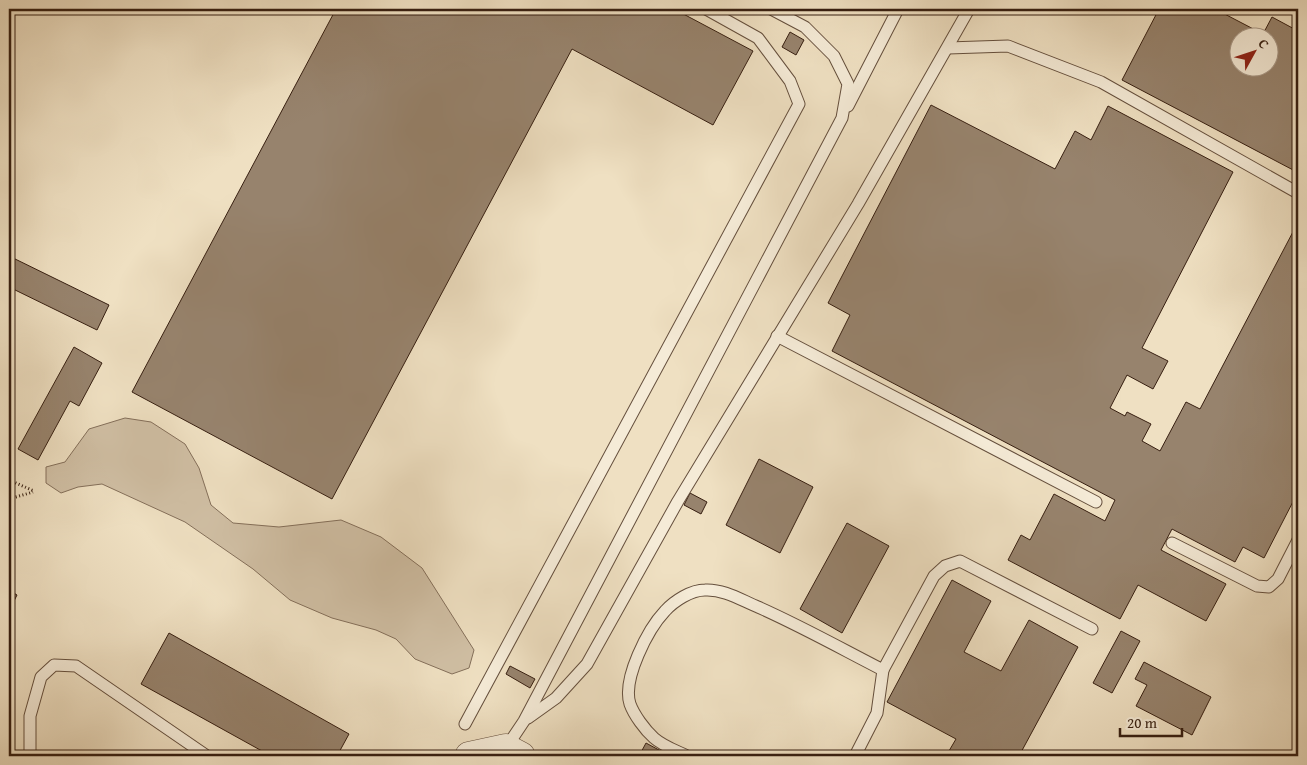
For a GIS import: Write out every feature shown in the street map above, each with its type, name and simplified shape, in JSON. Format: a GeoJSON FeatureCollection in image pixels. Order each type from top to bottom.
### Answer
{"type":"FeatureCollection","features":[{"type":"Feature","properties":{"kind":"street"},"geometry":{"type":"LineString","coordinates":[[469,756],[513,752]]}},
{"type":"Feature","properties":{"kind":"lane"},"geometry":{"type":"LineString","coordinates":[[465,724],[799,104],[790,81],[758,38],[706,9]]}},
{"type":"Feature","properties":{"kind":"lane"},"geometry":{"type":"LineString","coordinates":[[771,9],[804,27],[834,56],[848,84],[842,118]]}},
{"type":"Feature","properties":{"kind":"lane"},"geometry":{"type":"LineString","coordinates":[[513,752],[524,721],[898,9]]}},
{"type":"Feature","properties":{"kind":"lane"},"geometry":{"type":"LineString","coordinates":[[524,721],[556,698],[587,664],[678,501],[858,204],[969,9]]}},
{"type":"Feature","properties":{"kind":"lane"},"geometry":{"type":"LineString","coordinates":[[948,48],[1008,46],[1101,82],[1298,193]]}},
{"type":"Feature","properties":{"kind":"lane"},"geometry":{"type":"LineString","coordinates":[[777,336],[1096,502]]}},
{"type":"Feature","properties":{"kind":"lane"},"geometry":{"type":"LineString","coordinates":[[1172,543],[1258,586],[1269,587],[1278,579],[1298,540]]}},
{"type":"Feature","properties":{"kind":"lane"},"geometry":{"type":"LineString","coordinates":[[855,756],[877,713],[883,670],[934,576],[945,566],[960,561],[1092,629]]}},
{"type":"Feature","properties":{"kind":"lane"},"geometry":{"type":"LineString","coordinates":[[687,756],[654,738],[630,704],[629,685],[634,666],[653,626],[666,610],[687,595],[704,590],[727,593],[786,620],[883,670]]}},
{"type":"Feature","properties":{"kind":"lane"},"geometry":{"type":"LineString","coordinates":[[30,756],[30,716],[40,676],[54,664],[76,666],[207,756]]}},
{"type":"Feature","properties":{"kind":"path"},"geometry":{"type":"LineString","coordinates":[[9,480],[34,491],[9,499]]}},
{"type":"Feature","properties":{"kind":"shaded area"},"geometry":{"type":"Polygon","coordinates":[[[125,418],[151,422],[185,444],[199,468],[211,505],[233,523],[279,527],[341,520],[381,537],[422,568],[474,650],[469,668],[452,674],[415,659],[396,639],[376,630],[332,618],[290,600],[253,569],[185,522],[102,484],[78,487],[61,493],[46,483],[46,467],[65,462],[89,429],[125,418]]]}},
{"type":"Feature","properties":{"kind":"building"},"geometry":{"type":"Polygon","coordinates":[[[336,9],[674,9],[753,51],[713,125],[572,49],[332,499],[132,392],[336,9]]]}},
{"type":"Feature","properties":{"kind":"building"},"geometry":{"type":"Polygon","coordinates":[[[1159,9],[1215,9],[1251,28],[1230,28],[1230,78],[1280,78],[1280,28],[1266,28],[1272,17],[1298,31],[1298,165],[1295,171],[1122,80],[1159,9]]]}},
{"type":"Feature","properties":{"kind":"building"},"geometry":{"type":"Polygon","coordinates":[[[790,32],[804,40],[796,55],[782,47],[790,32]]]}},
{"type":"Feature","properties":{"kind":"building"},"geometry":{"type":"Polygon","coordinates":[[[931,105],[1055,169],[1075,131],[1091,140],[1108,106],[1233,172],[1142,348],[1168,361],[1153,389],[1127,375],[1110,408],[1125,416],[1127,412],[1151,424],[1142,441],[1160,451],[1186,402],[1200,409],[1295,228],[1298,230],[1298,492],[1264,558],[1243,547],[1235,562],[1172,529],[1161,550],[1226,584],[1206,621],[1138,585],[1120,619],[1008,560],[1021,535],[1030,540],[1054,494],[1105,521],[1115,500],[832,351],[850,315],[828,303],[931,105]]]}},
{"type":"Feature","properties":{"kind":"building"},"geometry":{"type":"Polygon","coordinates":[[[9,256],[109,305],[97,330],[9,287],[9,256]]]}},
{"type":"Feature","properties":{"kind":"building"},"geometry":{"type":"Polygon","coordinates":[[[74,347],[102,363],[79,406],[70,401],[38,460],[18,449],[74,347]]]}},
{"type":"Feature","properties":{"kind":"building"},"geometry":{"type":"Polygon","coordinates":[[[759,459],[813,487],[780,553],[726,525],[759,459]]]}},
{"type":"Feature","properties":{"kind":"building"},"geometry":{"type":"Polygon","coordinates":[[[690,493],[707,502],[701,514],[684,505],[690,493]]]}},
{"type":"Feature","properties":{"kind":"building"},"geometry":{"type":"Polygon","coordinates":[[[847,523],[889,546],[842,633],[800,609],[847,523]]]}},
{"type":"Feature","properties":{"kind":"building"},"geometry":{"type":"Polygon","coordinates":[[[952,580],[991,601],[964,652],[1001,671],[1029,620],[1078,647],[1019,756],[946,756],[956,739],[887,702],[952,580]]]}},
{"type":"Feature","properties":{"kind":"building"},"geometry":{"type":"Polygon","coordinates":[[[9,590],[17,595],[9,611],[9,590]]]}},
{"type":"Feature","properties":{"kind":"building"},"geometry":{"type":"Polygon","coordinates":[[[1121,631],[1140,641],[1112,693],[1093,683],[1121,631]]]}},
{"type":"Feature","properties":{"kind":"building"},"geometry":{"type":"Polygon","coordinates":[[[169,633],[349,734],[337,756],[271,756],[141,684],[169,633]]]}},
{"type":"Feature","properties":{"kind":"building"},"geometry":{"type":"Polygon","coordinates":[[[1144,662],[1211,697],[1192,735],[1136,706],[1147,685],[1135,679],[1144,662]]]}},
{"type":"Feature","properties":{"kind":"building"},"geometry":{"type":"Polygon","coordinates":[[[510,666],[535,679],[530,688],[506,674],[510,666]]]}},
{"type":"Feature","properties":{"kind":"building"},"geometry":{"type":"Polygon","coordinates":[[[646,743],[670,756],[639,756],[646,743]]]}}]}
